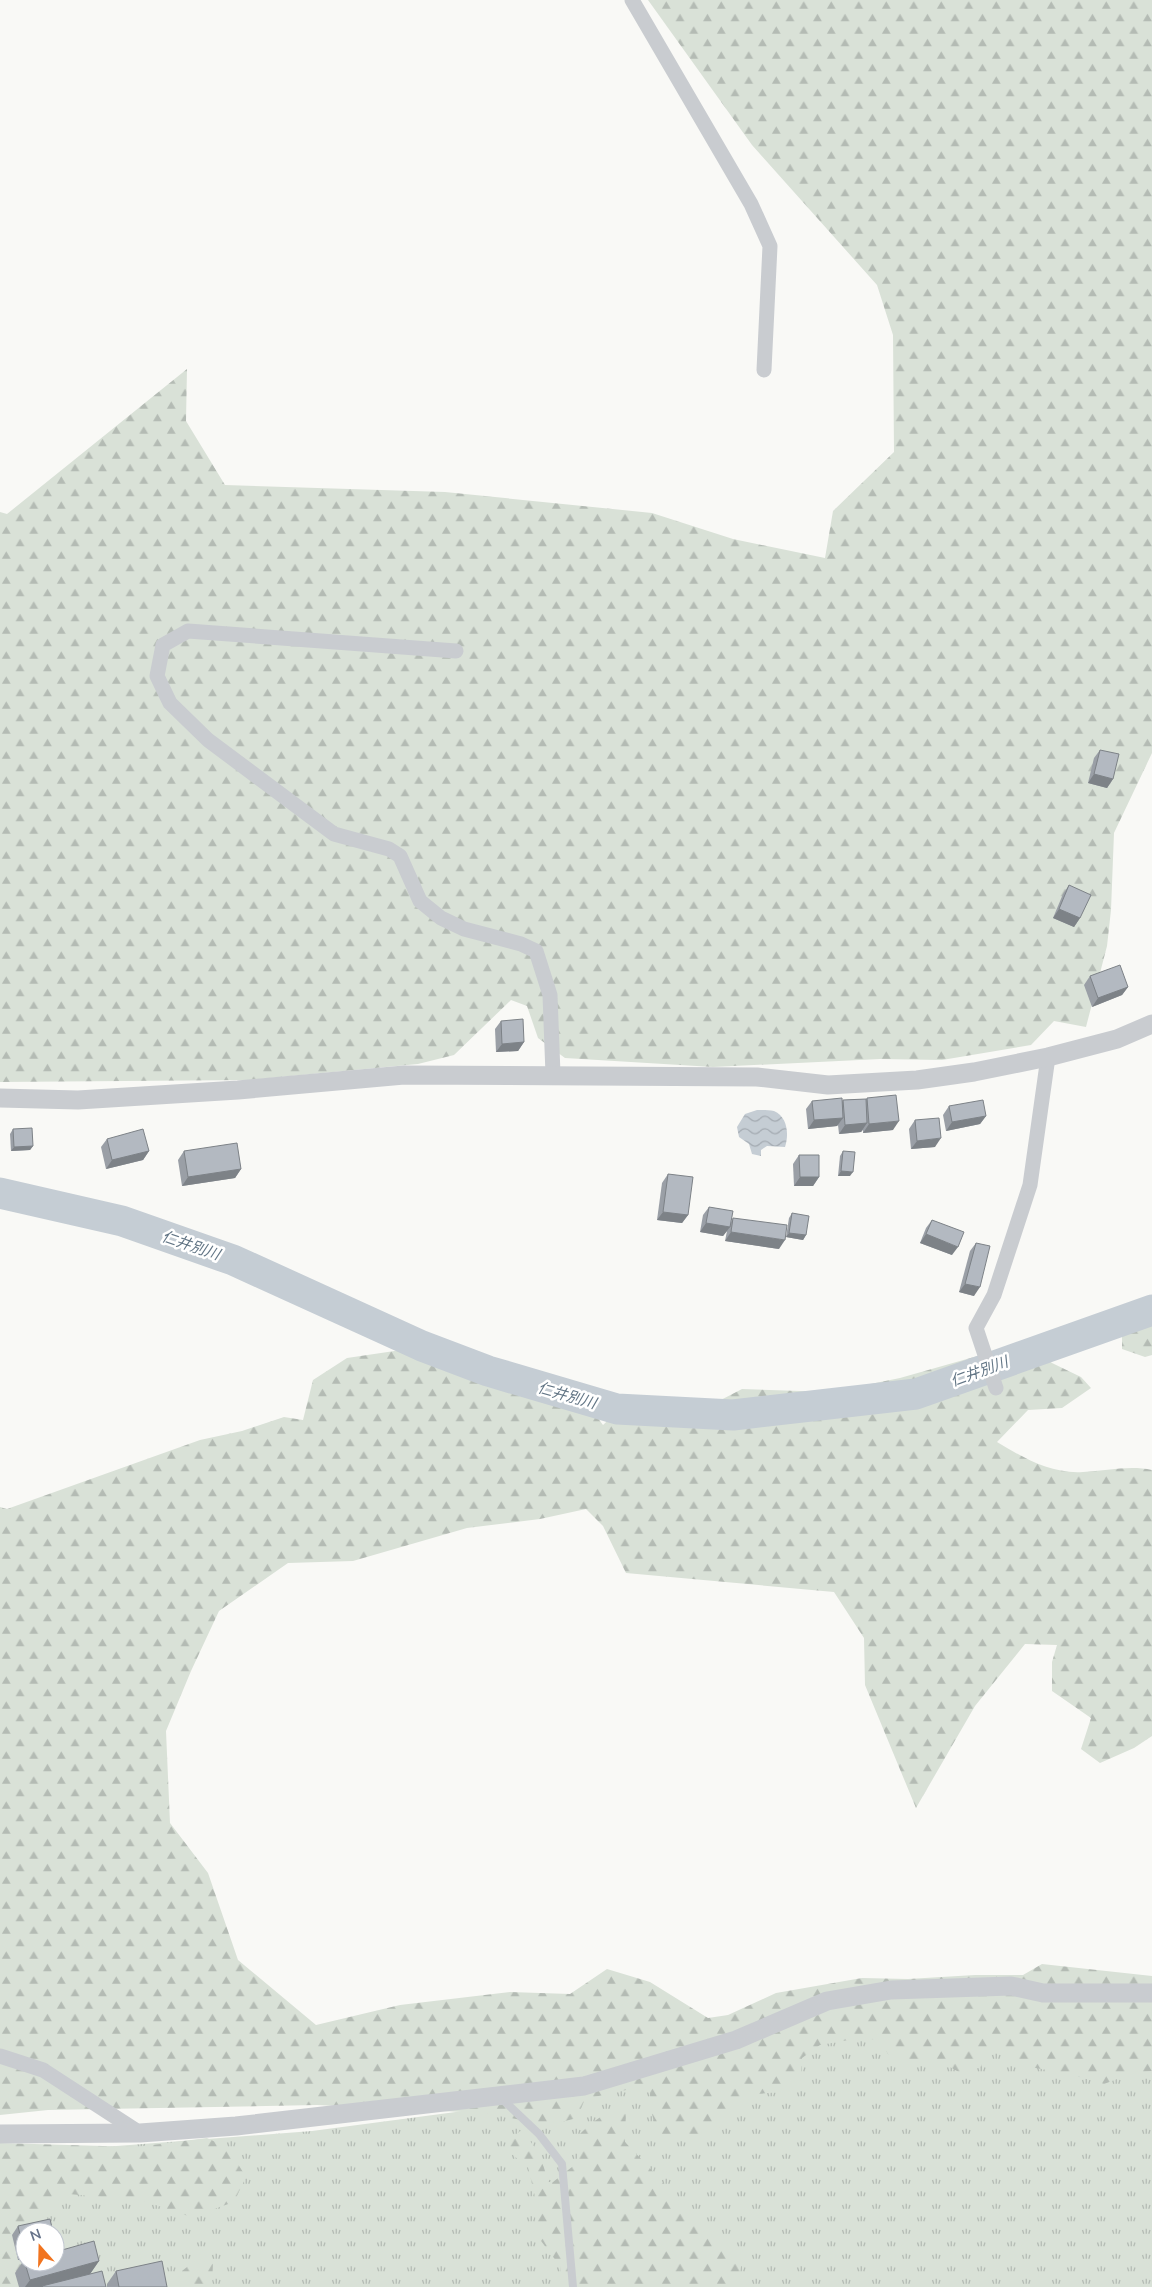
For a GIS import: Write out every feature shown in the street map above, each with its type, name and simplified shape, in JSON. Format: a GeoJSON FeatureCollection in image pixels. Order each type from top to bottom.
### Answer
{"type":"FeatureCollection","features":[{"type":"Feature","properties":{"kind":"street"},"geometry":{"type":"LineString","coordinates":[[632,0],[751,204],[770,246],[764,370]]}},
{"type":"Feature","properties":{"kind":"street"},"geometry":{"type":"LineString","coordinates":[[456,652],[188,631],[163,645],[157,676],[170,703],[208,740],[334,834],[389,849],[400,856],[420,901],[441,918],[464,929],[520,944],[536,951],[550,995],[553,1074]]}},
{"type":"Feature","properties":{"kind":"street"},"geometry":{"type":"LineString","coordinates":[[0,1098],[78,1100],[238,1090],[404,1075],[757,1076],[828,1085],[917,1080],[974,1072],[1048,1057],[1117,1038],[1152,1024]]}},
{"type":"Feature","properties":{"kind":"street"},"geometry":{"type":"LineString","coordinates":[[996,1388],[976,1328],[994,1296],[1030,1185],[1048,1057]]}},
{"type":"Feature","properties":{"kind":"street"},"geometry":{"type":"LineString","coordinates":[[0,2134],[140,2133],[236,2126],[584,2086],[617,2078],[736,2040],[827,2001],[890,1990],[1011,1986],[1043,1993],[1152,1993]]}},
{"type":"Feature","properties":{"kind":"street"},"geometry":{"type":"LineString","coordinates":[[0,2056],[43,2070],[140,2133]]}},
{"type":"Feature","properties":{"kind":"lane"},"geometry":{"type":"LineString","coordinates":[[499,2096],[539,2134],[562,2164],[574,2287]]}},
{"type":"Feature","properties":{"kind":"green space"},"geometry":{"type":"Polygon","coordinates":[[[648,0],[1152,0],[1152,753],[1114,833],[1111,910],[1107,946],[1086,1027],[1054,1021],[1031,1045],[942,1060],[880,1059],[713,1067],[565,1058],[538,1038],[527,1006],[511,1000],[454,1055],[418,1064],[250,1080],[0,1082],[0,512],[7,514],[187,369],[186,421],[225,485],[445,492],[652,513],[733,539],[825,558],[833,511],[894,452],[893,335],[877,285],[752,145],[648,0]]]}},
{"type":"Feature","properties":{"kind":"green space"},"geometry":{"type":"Polygon","coordinates":[[[1152,1320],[1152,1355],[1145,1357],[1122,1349],[1122,1332],[1152,1320]]]}},
{"type":"Feature","properties":{"kind":"green space"},"geometry":{"type":"Polygon","coordinates":[[[1023,1343],[1052,1363],[1081,1377],[1091,1388],[1062,1408],[1028,1410],[997,1442],[1038,1464],[1059,1470],[1083,1472],[1135,1468],[1152,1470],[1152,1736],[1134,1748],[1100,1763],[1081,1749],[1091,1718],[1052,1691],[1052,1662],[1057,1645],[1025,1644],[975,1706],[916,1808],[865,1685],[864,1638],[834,1592],[626,1573],[603,1526],[586,1509],[540,1519],[467,1528],[353,1561],[288,1563],[219,1611],[166,1731],[170,1823],[208,1873],[238,1960],[316,2025],[400,2005],[510,1992],[570,1994],[607,1969],[650,1982],[708,2018],[728,2015],[776,1993],[862,1978],[908,1979],[975,1975],[1023,1975],[1042,1964],[1152,1976],[1152,2071],[1133,2073],[1104,2084],[1069,2074],[1019,2065],[1004,2047],[990,2042],[981,2067],[962,2074],[933,2060],[919,2059],[901,2062],[888,2054],[879,2039],[849,2040],[820,2045],[802,2058],[801,2080],[782,2092],[757,2094],[737,2101],[718,2130],[697,2138],[678,2131],[672,2141],[658,2138],[652,2114],[649,2085],[585,2099],[577,2118],[549,2125],[483,2113],[317,2105],[48,2110],[0,2115],[0,1507],[7,1509],[200,1440],[242,1431],[284,1417],[303,1420],[313,1380],[347,1358],[408,1349],[524,1396],[597,1417],[603,1425],[634,1395],[715,1403],[742,1389],[831,1392],[900,1378],[1023,1343]]]}},
{"type":"Feature","properties":{"kind":"green space"},"geometry":{"type":"Polygon","coordinates":[[[1152,2014],[1152,2287],[0,2287],[0,2155],[312,2131],[486,2108],[835,2020],[1152,2014]]]}},
{"type":"Feature","properties":{"kind":"green space"},"geometry":{"type":"Polygon","coordinates":[[[626,2108],[625,2142],[659,2178],[677,2204],[723,2241],[742,2261],[737,2287],[664,2287],[655,2285],[653,2287],[563,2287],[560,2266],[535,2233],[536,2201],[528,2167],[514,2156],[507,2144],[520,2131],[526,2136],[538,2154],[548,2182],[553,2182],[577,2163],[578,2136],[600,2117],[612,2111],[626,2108]]]}},
{"type":"Feature","properties":{"kind":"green space"},"geometry":{"type":"Polygon","coordinates":[[[207,2138],[228,2148],[246,2177],[234,2202],[191,2217],[144,2201],[69,2194],[26,2222],[15,2222],[15,2272],[30,2272],[38,2287],[0,2287],[0,2143],[137,2147],[207,2138]]]}},
{"type":"Feature","properties":{"kind":"green space"},"geometry":{"type":"Polygon","coordinates":[[[197,2259],[213,2262],[212,2287],[185,2287],[181,2282],[182,2271],[197,2259]]]}},
{"type":"Feature","properties":{"kind":"water"},"geometry":{"type":"Polygon","coordinates":[[[757,1110],[774,1111],[782,1117],[787,1132],[785,1147],[767,1146],[761,1150],[761,1156],[752,1154],[749,1144],[739,1137],[737,1127],[745,1114],[757,1110]]]}},
{"type":"Feature","properties":{"kind":"building"},"geometry":{"type":"Polygon","coordinates":[[[1100,750],[1119,754],[1113,779],[1094,774],[1100,750]]]}},
{"type":"Feature","properties":{"kind":"building"},"geometry":{"type":"Polygon","coordinates":[[[1069,885],[1091,895],[1080,918],[1059,909],[1069,885]]]}},
{"type":"Feature","properties":{"kind":"building"},"geometry":{"type":"Polygon","coordinates":[[[1120,965],[1128,987],[1098,998],[1090,976],[1120,965]]]}},
{"type":"Feature","properties":{"kind":"building"},"geometry":{"type":"Polygon","coordinates":[[[523,1019],[524,1042],[502,1044],[501,1021],[523,1019]]]}},
{"type":"Feature","properties":{"kind":"building"},"geometry":{"type":"Polygon","coordinates":[[[896,1095],[899,1121],[869,1124],[867,1098],[896,1095]]]}},
{"type":"Feature","properties":{"kind":"building"},"geometry":{"type":"Polygon","coordinates":[[[842,1098],[843,1118],[814,1120],[812,1101],[842,1098]]]}},
{"type":"Feature","properties":{"kind":"building"},"geometry":{"type":"Polygon","coordinates":[[[866,1099],[867,1123],[845,1125],[843,1100],[866,1099]]]}},
{"type":"Feature","properties":{"kind":"building"},"geometry":{"type":"Polygon","coordinates":[[[983,1100],[986,1116],[952,1122],[949,1106],[983,1100]]]}},
{"type":"Feature","properties":{"kind":"building"},"geometry":{"type":"Polygon","coordinates":[[[939,1118],[941,1138],[917,1141],[915,1120],[939,1118]]]}},
{"type":"Feature","properties":{"kind":"building"},"geometry":{"type":"Polygon","coordinates":[[[32,1128],[33,1146],[14,1147],[13,1129],[32,1128]]]}},
{"type":"Feature","properties":{"kind":"building"},"geometry":{"type":"Polygon","coordinates":[[[143,1129],[149,1151],[112,1160],[107,1139],[143,1129]]]}},
{"type":"Feature","properties":{"kind":"building"},"geometry":{"type":"Polygon","coordinates":[[[237,1143],[241,1169],[188,1177],[184,1151],[237,1143]]]}},
{"type":"Feature","properties":{"kind":"building"},"geometry":{"type":"Polygon","coordinates":[[[843,1151],[855,1152],[853,1172],[841,1171],[843,1151]]]}},
{"type":"Feature","properties":{"kind":"building"},"geometry":{"type":"Polygon","coordinates":[[[799,1155],[819,1155],[819,1177],[800,1177],[799,1155]]]}},
{"type":"Feature","properties":{"kind":"building"},"geometry":{"type":"Polygon","coordinates":[[[668,1174],[693,1177],[688,1215],[663,1212],[668,1174]]]}},
{"type":"Feature","properties":{"kind":"building"},"geometry":{"type":"Polygon","coordinates":[[[709,1207],[733,1211],[730,1227],[706,1223],[709,1207]]]}},
{"type":"Feature","properties":{"kind":"building"},"geometry":{"type":"Polygon","coordinates":[[[792,1213],[809,1216],[806,1235],[789,1233],[792,1213]]]}},
{"type":"Feature","properties":{"kind":"building"},"geometry":{"type":"Polygon","coordinates":[[[733,1218],[787,1225],[785,1240],[731,1232],[733,1218]]]}},
{"type":"Feature","properties":{"kind":"building"},"geometry":{"type":"Polygon","coordinates":[[[932,1220],[964,1232],[958,1247],[926,1234],[932,1220]]]}},
{"type":"Feature","properties":{"kind":"building"},"geometry":{"type":"Polygon","coordinates":[[[976,1243],[990,1246],[980,1287],[965,1284],[976,1243]]]}},
{"type":"Feature","properties":{"kind":"building"},"geometry":{"type":"Polygon","coordinates":[[[50,2219],[51,2222],[36,2222],[50,2219]]]}},
{"type":"Feature","properties":{"kind":"building"},"geometry":{"type":"Polygon","coordinates":[[[94,2241],[99,2261],[65,2270],[65,2249],[94,2241]]]}},
{"type":"Feature","properties":{"kind":"building"},"geometry":{"type":"Polygon","coordinates":[[[162,2261],[167,2287],[119,2287],[116,2271],[162,2261]]]}},
{"type":"Feature","properties":{"kind":"building"},"geometry":{"type":"Polygon","coordinates":[[[102,2271],[106,2287],[42,2286],[102,2271]]]}},
{"type":"Feature","properties":{"kind":"building"},"geometry":{"type":"Polygon","coordinates":[[[28,2272],[59,2272],[30,2280],[28,2272]]]}},
{"type":"Feature","properties":{"kind":"waterway","name":"仁井別川"},"geometry":{"type":"LineString","coordinates":[[0,1193],[122,1221],[233,1260],[422,1346],[488,1371],[617,1409],[733,1415],[916,1394],[1152,1310]]}}]}
